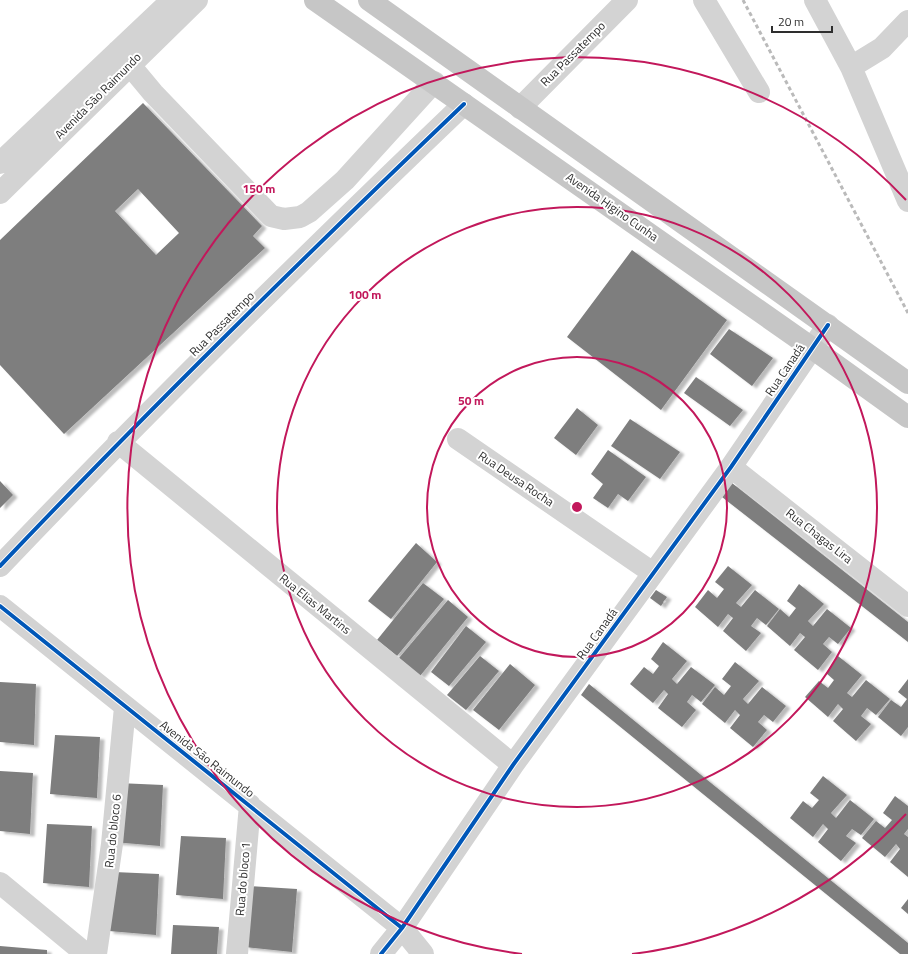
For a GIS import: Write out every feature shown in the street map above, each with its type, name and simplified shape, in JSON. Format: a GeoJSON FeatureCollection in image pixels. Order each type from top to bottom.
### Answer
{"type":"FeatureCollection","features":[{"type":"Feature","properties":{"kind":"main road","name":"Avenida Higino Cunha"},"geometry":{"type":"LineString","coordinates":[[315,0],[434,82],[908,417]]}},
{"type":"Feature","properties":{"kind":"main road"},"geometry":{"type":"LineString","coordinates":[[369,0],[908,383]]}},
{"type":"Feature","properties":{"kind":"street","name":"Avenida São Raimundo"},"geometry":{"type":"LineString","coordinates":[[0,193],[124,58],[172,0]]}},
{"type":"Feature","properties":{"kind":"street","name":"Avenida São Raimundo"},"geometry":{"type":"LineString","coordinates":[[0,163],[124,58],[197,0]]}},
{"type":"Feature","properties":{"kind":"street","name":"Rua Passatempo"},"geometry":{"type":"LineString","coordinates":[[520,108],[627,0]]}},
{"type":"Feature","properties":{"kind":"street"},"geometry":{"type":"LineString","coordinates":[[704,0],[759,92]]}},
{"type":"Feature","properties":{"kind":"street"},"geometry":{"type":"LineString","coordinates":[[815,0],[851,67],[908,201]]}},
{"type":"Feature","properties":{"kind":"street"},"geometry":{"type":"LineString","coordinates":[[851,67],[882,48],[908,21]]}},
{"type":"Feature","properties":{"kind":"street"},"geometry":{"type":"LineString","coordinates":[[124,58],[153,93],[271,216],[284,219],[300,217],[309,212],[345,180],[434,82]]}},
{"type":"Feature","properties":{"kind":"street","name":"Rua Passatempo"},"geometry":{"type":"LineString","coordinates":[[0,566],[118,442],[278,282],[464,104]]}},
{"type":"Feature","properties":{"kind":"street"},"geometry":{"type":"LineString","coordinates":[[345,180],[367,196]]}},
{"type":"Feature","properties":{"kind":"street","name":"Rua Canadá"},"geometry":{"type":"LineString","coordinates":[[382,954],[402,928],[513,765],[731,467],[828,325]]}},
{"type":"Feature","properties":{"kind":"street","name":"Rua Deusa Rocha"},"geometry":{"type":"LineString","coordinates":[[458,439],[653,573]]}},
{"type":"Feature","properties":{"kind":"street","name":"Rua Elias Martins"},"geometry":{"type":"LineString","coordinates":[[118,442],[513,765]]}},
{"type":"Feature","properties":{"kind":"street","name":"Rua Chagas Lira"},"geometry":{"type":"LineString","coordinates":[[731,467],[908,606]]}},
{"type":"Feature","properties":{"kind":"street","name":"Avenida São Raimundo"},"geometry":{"type":"LineString","coordinates":[[0,609],[250,805],[402,928],[423,954]]}},
{"type":"Feature","properties":{"kind":"street","name":"Rua do bloco 6"},"geometry":{"type":"LineString","coordinates":[[96,954],[112,844],[125,707]]}},
{"type":"Feature","properties":{"kind":"street","name":"Rua do bloco 1"},"geometry":{"type":"LineString","coordinates":[[237,954],[250,805]]}},
{"type":"Feature","properties":{"kind":"street"},"geometry":{"type":"LineString","coordinates":[[0,885],[67,947],[86,954]]}},
{"type":"Feature","properties":{"kind":"path"},"geometry":{"type":"LineString","coordinates":[[664,601],[667,604]]}},
{"type":"Feature","properties":{"kind":"building"},"geometry":{"type":"Polygon","coordinates":[[[143,103],[262,226],[253,236],[265,248],[64,434],[0,365],[0,240],[143,103]],[[138,189],[115,211],[156,255],[179,233],[138,189]]]}},
{"type":"Feature","properties":{"kind":"building"},"geometry":{"type":"Polygon","coordinates":[[[632,250],[727,320],[661,410],[567,337],[632,250]]]}},
{"type":"Feature","properties":{"kind":"building"},"geometry":{"type":"Polygon","coordinates":[[[729,329],[773,358],[752,386],[710,354],[729,329]]]}},
{"type":"Feature","properties":{"kind":"building"},"geometry":{"type":"Polygon","coordinates":[[[696,377],[743,410],[730,426],[684,393],[696,377]]]}},
{"type":"Feature","properties":{"kind":"building"},"geometry":{"type":"Polygon","coordinates":[[[577,408],[598,425],[576,455],[554,438],[577,408]]]}},
{"type":"Feature","properties":{"kind":"building"},"geometry":{"type":"Polygon","coordinates":[[[630,419],[680,452],[660,479],[611,446],[630,419]]]}},
{"type":"Feature","properties":{"kind":"building"},"geometry":{"type":"Polygon","coordinates":[[[608,450],[646,477],[628,501],[618,494],[608,508],[593,498],[603,484],[591,474],[608,450]]]}},
{"type":"Feature","properties":{"kind":"building"},"geometry":{"type":"Polygon","coordinates":[[[0,481],[13,495],[0,508],[0,481]]]}},
{"type":"Feature","properties":{"kind":"building"},"geometry":{"type":"Polygon","coordinates":[[[732,483],[908,622],[908,642],[722,497],[732,483]]]}},
{"type":"Feature","properties":{"kind":"building"},"geometry":{"type":"Polygon","coordinates":[[[416,543],[437,562],[391,619],[368,601],[416,543]]]}},
{"type":"Feature","properties":{"kind":"building"},"geometry":{"type":"Polygon","coordinates":[[[728,566],[752,585],[736,603],[741,607],[755,590],[779,609],[766,625],[757,618],[751,626],[761,633],[746,651],[723,631],[733,618],[728,614],[718,627],[695,607],[708,590],[717,598],[724,589],[715,582],[728,566]]]}},
{"type":"Feature","properties":{"kind":"building"},"geometry":{"type":"Polygon","coordinates":[[[423,583],[444,599],[397,656],[377,640],[423,583]]]}},
{"type":"Feature","properties":{"kind":"building"},"geometry":{"type":"Polygon","coordinates":[[[799,584],[824,604],[808,621],[813,626],[827,609],[851,628],[838,644],[829,637],[823,644],[832,652],[818,670],[794,650],[805,637],[800,633],[790,646],[767,626],[780,609],[789,617],[796,608],[787,601],[799,584]]]}},
{"type":"Feature","properties":{"kind":"building"},"geometry":{"type":"Polygon","coordinates":[[[656,590],[667,597],[661,606],[650,598],[656,590]]]}},
{"type":"Feature","properties":{"kind":"building"},"geometry":{"type":"Polygon","coordinates":[[[448,600],[468,617],[420,676],[399,658],[448,600]]]}},
{"type":"Feature","properties":{"kind":"building"},"geometry":{"type":"Polygon","coordinates":[[[466,626],[486,642],[449,686],[431,672],[466,626]]]}},
{"type":"Feature","properties":{"kind":"building"},"geometry":{"type":"Polygon","coordinates":[[[663,642],[687,661],[672,679],[677,684],[691,667],[715,685],[701,702],[692,695],[687,702],[696,710],[682,727],[658,708],[668,694],[664,690],[653,703],[630,684],[644,667],[653,674],[659,666],[651,659],[663,642]]]}},
{"type":"Feature","properties":{"kind":"building"},"geometry":{"type":"Polygon","coordinates":[[[480,656],[499,671],[466,710],[447,695],[480,656]]]}},
{"type":"Feature","properties":{"kind":"building"},"geometry":{"type":"Polygon","coordinates":[[[838,656],[862,675],[847,693],[852,697],[866,680],[890,699],[876,715],[867,708],[861,716],[871,724],[856,741],[833,721],[843,709],[838,704],[828,717],[805,697],[819,681],[828,688],[834,680],[826,673],[838,656]]]}},
{"type":"Feature","properties":{"kind":"building"},"geometry":{"type":"Polygon","coordinates":[[[735,662],[759,681],[743,699],[748,704],[762,687],[786,706],[773,722],[764,715],[758,722],[767,730],[753,747],[730,728],[740,715],[735,710],[725,723],[702,704],[715,687],[724,695],[731,686],[722,679],[735,662]]]}},
{"type":"Feature","properties":{"kind":"building"},"geometry":{"type":"Polygon","coordinates":[[[510,664],[535,685],[499,730],[473,710],[510,664]]]}},
{"type":"Feature","properties":{"kind":"building"},"geometry":{"type":"Polygon","coordinates":[[[908,679],[908,727],[901,736],[878,717],[891,700],[901,707],[907,699],[898,692],[908,679]]]}},
{"type":"Feature","properties":{"kind":"building"},"geometry":{"type":"Polygon","coordinates":[[[0,682],[36,684],[34,745],[0,742],[0,682]]]}},
{"type":"Feature","properties":{"kind":"building"},"geometry":{"type":"Polygon","coordinates":[[[589,684],[908,943],[908,954],[900,954],[581,695],[589,684]]]}},
{"type":"Feature","properties":{"kind":"building"},"geometry":{"type":"Polygon","coordinates":[[[55,735],[100,737],[97,798],[50,794],[55,735]]]}},
{"type":"Feature","properties":{"kind":"building"},"geometry":{"type":"Polygon","coordinates":[[[0,771],[33,773],[30,834],[0,831],[0,771]]]}},
{"type":"Feature","properties":{"kind":"building"},"geometry":{"type":"Polygon","coordinates":[[[823,776],[847,795],[831,813],[836,818],[850,800],[874,819],[861,835],[852,829],[846,836],[856,843],[841,861],[818,842],[828,829],[823,824],[813,837],[790,818],[803,801],[812,808],[819,800],[810,793],[823,776]]]}},
{"type":"Feature","properties":{"kind":"building"},"geometry":{"type":"Polygon","coordinates":[[[118,783],[163,785],[160,846],[113,842],[118,783]]]}},
{"type":"Feature","properties":{"kind":"building"},"geometry":{"type":"Polygon","coordinates":[[[895,796],[908,806],[908,829],[904,834],[908,837],[908,877],[890,862],[900,849],[896,844],[885,857],[862,838],[876,821],[885,828],[892,820],[883,813],[895,796]]]}},
{"type":"Feature","properties":{"kind":"building"},"geometry":{"type":"Polygon","coordinates":[[[47,824],[92,826],[89,887],[43,883],[47,824]]]}},
{"type":"Feature","properties":{"kind":"building"},"geometry":{"type":"Polygon","coordinates":[[[181,836],[226,838],[223,899],[176,895],[181,836]]]}},
{"type":"Feature","properties":{"kind":"building"},"geometry":{"type":"Polygon","coordinates":[[[114,872],[159,874],[156,935],[109,931],[114,872]]]}},
{"type":"Feature","properties":{"kind":"building"},"geometry":{"type":"Polygon","coordinates":[[[249,886],[297,889],[292,952],[245,947],[249,886]]]}},
{"type":"Feature","properties":{"kind":"building"},"geometry":{"type":"Polygon","coordinates":[[[908,899],[908,914],[901,908],[908,899]]]}},
{"type":"Feature","properties":{"kind":"building"},"geometry":{"type":"Polygon","coordinates":[[[173,925],[219,927],[217,954],[171,954],[173,925]]]}},
{"type":"Feature","properties":{"kind":"building"},"geometry":{"type":"Polygon","coordinates":[[[0,946],[47,950],[47,954],[0,954],[0,946]]]}},
{"type":"Feature","properties":{"kind":"railway"},"geometry":{"type":"LineString","coordinates":[[743,0],[908,313]]}},
{"type":"Feature","properties":{"kind":"cycle path"},"geometry":{"type":"LineString","coordinates":[[0,566],[229,332],[464,104]]}},
{"type":"Feature","properties":{"kind":"cycle path"},"geometry":{"type":"LineString","coordinates":[[381,954],[402,928],[513,765],[731,467],[828,325]]}},
{"type":"Feature","properties":{"kind":"cycle path"},"geometry":{"type":"LineString","coordinates":[[0,606],[402,928]]}}]}
